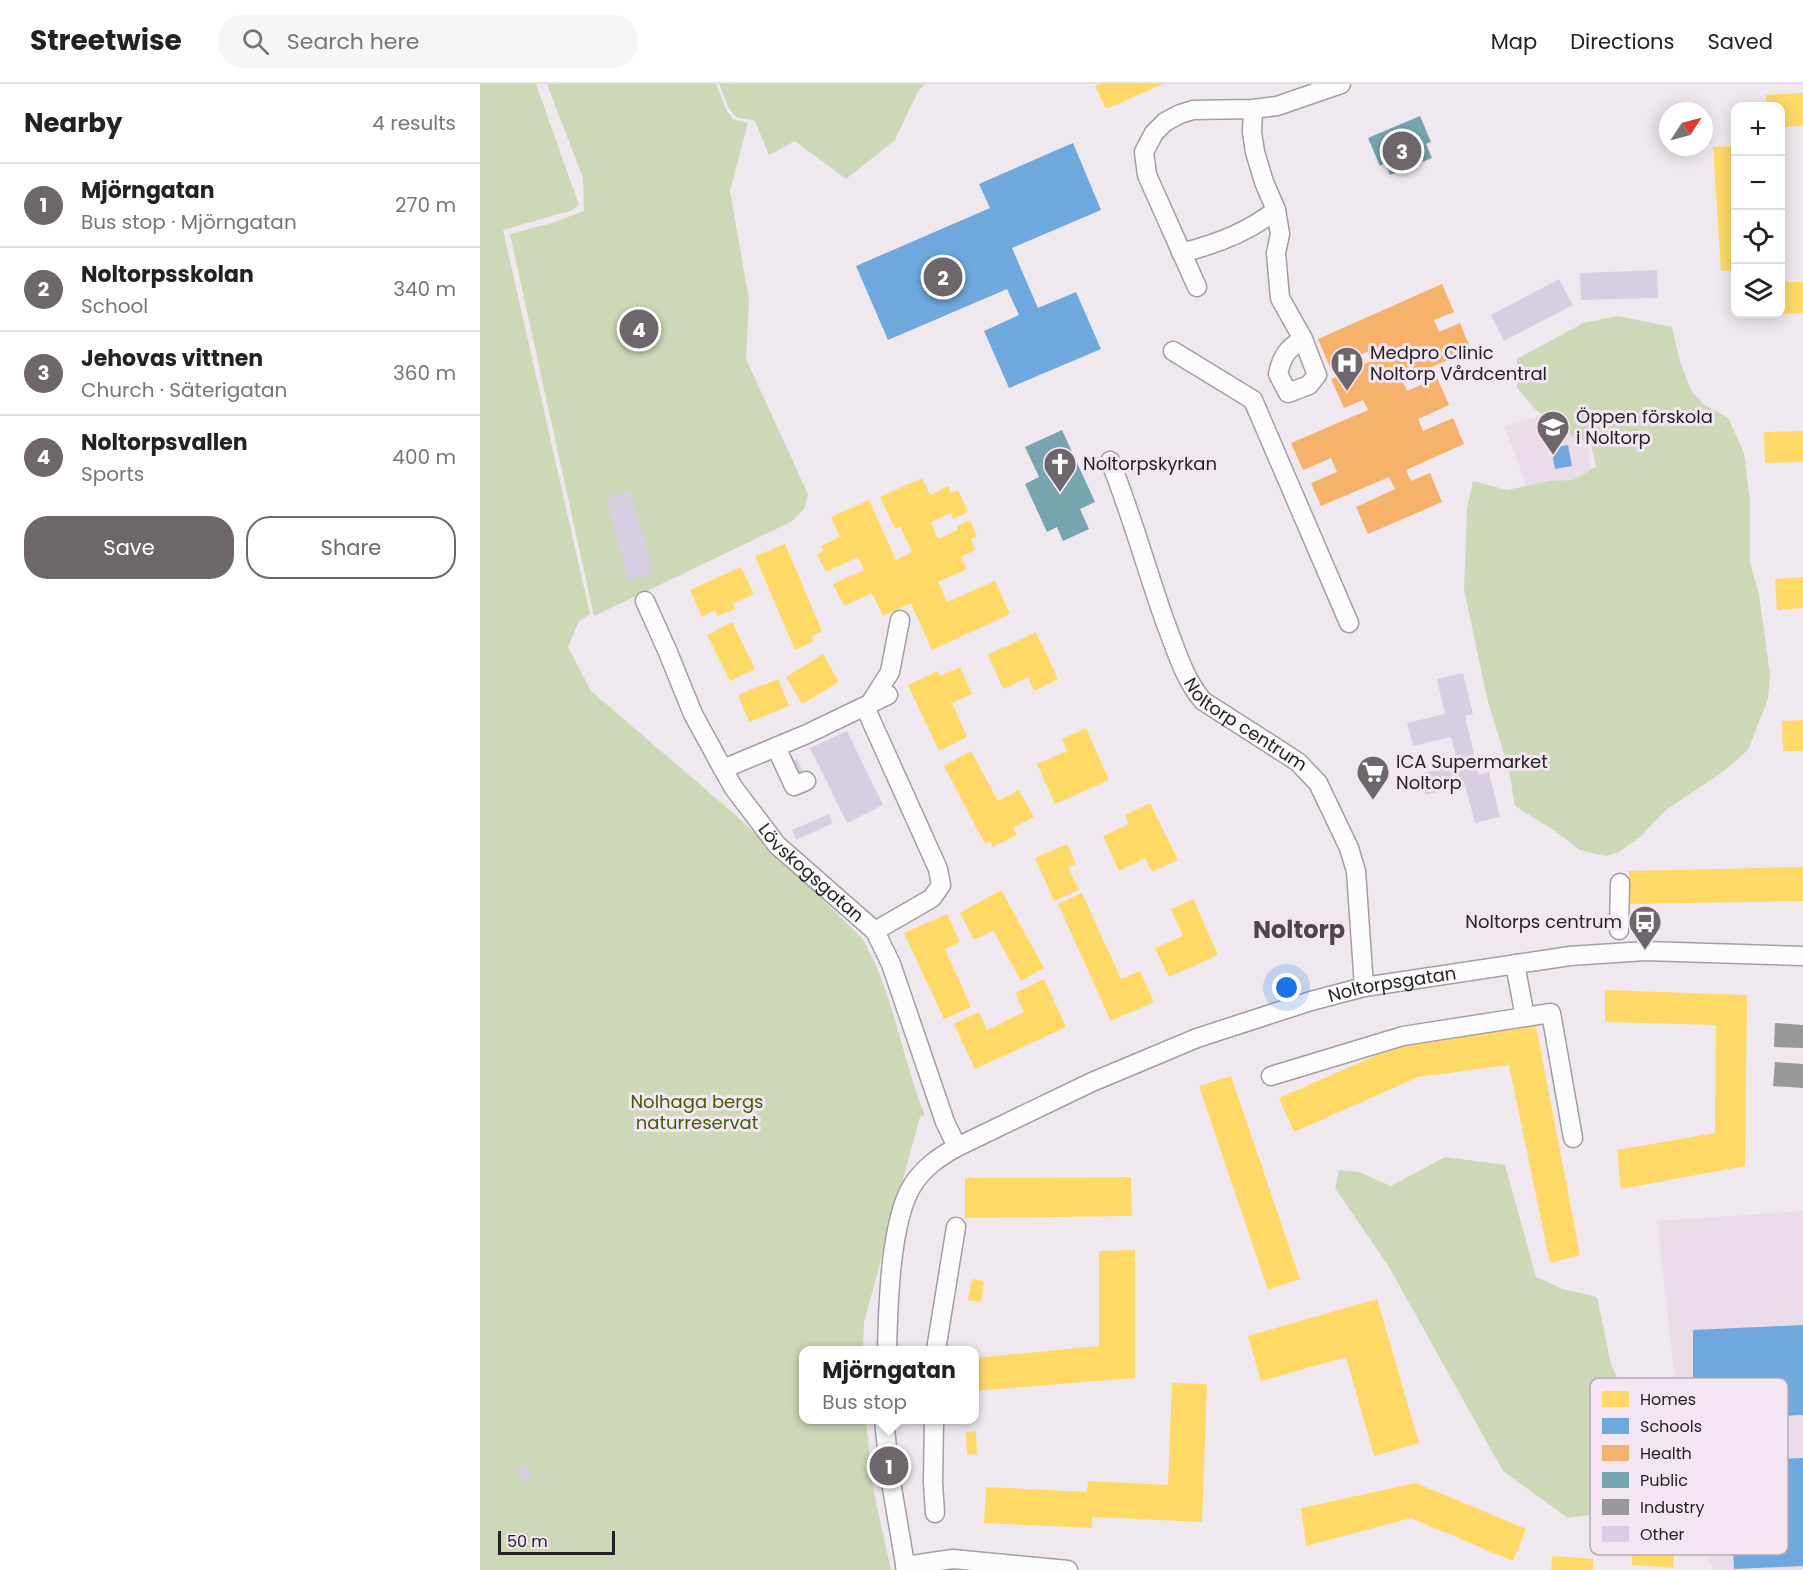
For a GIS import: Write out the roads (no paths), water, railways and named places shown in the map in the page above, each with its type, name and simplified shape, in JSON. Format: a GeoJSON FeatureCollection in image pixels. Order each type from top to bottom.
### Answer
{"type":"FeatureCollection","features":[{"type":"Feature","properties":{"kind":"street"},"geometry":{"type":"LineString","coordinates":[[1197,287],[1147,175],[1144,152],[1154,133],[1165,122],[1193,110],[1253,109],[1277,106],[1341,84]]}},
{"type":"Feature","properties":{"kind":"street"},"geometry":{"type":"LineString","coordinates":[[1253,109],[1252,132],[1255,152],[1276,210],[1280,234],[1276,253],[1280,298],[1303,339]]}},
{"type":"Feature","properties":{"kind":"street"},"geometry":{"type":"LineString","coordinates":[[1181,253],[1202,248],[1262,222],[1276,210]]}},
{"type":"Feature","properties":{"kind":"street"},"geometry":{"type":"LineString","coordinates":[[1173,351],[1253,400],[1348,623]]}},
{"type":"Feature","properties":{"kind":"street","name":"Noltorp centrum"},"geometry":{"type":"LineString","coordinates":[[1110,461],[1122,491],[1147,573],[1184,672],[1194,690],[1203,701],[1298,762],[1318,783],[1349,848],[1356,871],[1364,987]]}},
{"type":"Feature","properties":{"kind":"street","name":"Lövskogsgatan"},"geometry":{"type":"LineString","coordinates":[[645,601],[693,714],[733,787],[777,845],[875,931],[891,963],[945,1122],[957,1147]]}},
{"type":"Feature","properties":{"kind":"street"},"geometry":{"type":"LineString","coordinates":[[867,705],[890,672],[900,620]]}},
{"type":"Feature","properties":{"kind":"street"},"geometry":{"type":"LineString","coordinates":[[723,769],[888,695]]}},
{"type":"Feature","properties":{"kind":"street"},"geometry":{"type":"LineString","coordinates":[[867,705],[938,869],[941,885],[932,898],[875,931]]}},
{"type":"Feature","properties":{"kind":"street"},"geometry":{"type":"LineString","coordinates":[[776,747],[794,786],[806,781]]}},
{"type":"Feature","properties":{"kind":"street"},"geometry":{"type":"LineString","coordinates":[[1619,930],[1620,883]]}},
{"type":"Feature","properties":{"kind":"street","name":"Noltorpsgatan"},"geometry":{"type":"LineString","coordinates":[[887,1346],[895,1243],[904,1206],[916,1181],[938,1158],[957,1147],[1092,1082],[1197,1038],[1311,1001],[1364,987],[1570,956],[1646,951],[1803,956]]}},
{"type":"Feature","properties":{"kind":"street"},"geometry":{"type":"LineString","coordinates":[[1515,964],[1525,1017]]}},
{"type":"Feature","properties":{"kind":"street"},"geometry":{"type":"LineString","coordinates":[[1271,1076],[1403,1036],[1551,1013],[1573,1138]]}},
{"type":"Feature","properties":{"kind":"street"},"geometry":{"type":"LineString","coordinates":[[937,1346],[956,1227]]}},
{"type":"Feature","properties":{"kind":"street"},"geometry":{"type":"LineString","coordinates":[[885,1424],[890,1476],[906,1568],[953,1558],[1068,1570]]}},
{"type":"Feature","properties":{"kind":"street"},"geometry":{"type":"LineString","coordinates":[[934,1424],[935,1513]]}},
{"type":"Feature","properties":{"kind":"place","name":"Jehovas vittnen"},"geometry":{"type":"Point","coordinates":[1402,151]}},
{"type":"Feature","properties":{"kind":"place","name":"Noltorpsskolan"},"geometry":{"type":"Point","coordinates":[943,277]}},
{"type":"Feature","properties":{"kind":"place","name":"Noltorpsvallen"},"geometry":{"type":"Point","coordinates":[639,329]}},
{"type":"Feature","properties":{"kind":"place","name":"Medpro Clinic Noltorp Vårdcentral"},"geometry":{"type":"Point","coordinates":[1347,392]}},
{"type":"Feature","properties":{"kind":"place","name":"Öppen förskola i Noltorp"},"geometry":{"type":"Point","coordinates":[1553,456]}},
{"type":"Feature","properties":{"kind":"place","name":"Noltorpskyrkan"},"geometry":{"type":"Point","coordinates":[1060,493]}},
{"type":"Feature","properties":{"kind":"place","name":"ICA Supermarket Noltorp"},"geometry":{"type":"Point","coordinates":[1373,801]}},
{"type":"Feature","properties":{"kind":"place","name":"Noltorps centrum"},"geometry":{"type":"Point","coordinates":[1645,951]}},
{"type":"Feature","properties":{"kind":"place","name":"Mjörngatan"},"geometry":{"type":"Point","coordinates":[889,1466]}},
{"type":"Feature","properties":{"kind":"district","name":"Noltorp"},"geometry":{"type":"Point","coordinates":[1299,930]}},
{"type":"Feature","properties":{"kind":"park label","name":"Nolhaga bergs naturreservat"},"geometry":{"type":"Point","coordinates":[697,1112]}}]}
